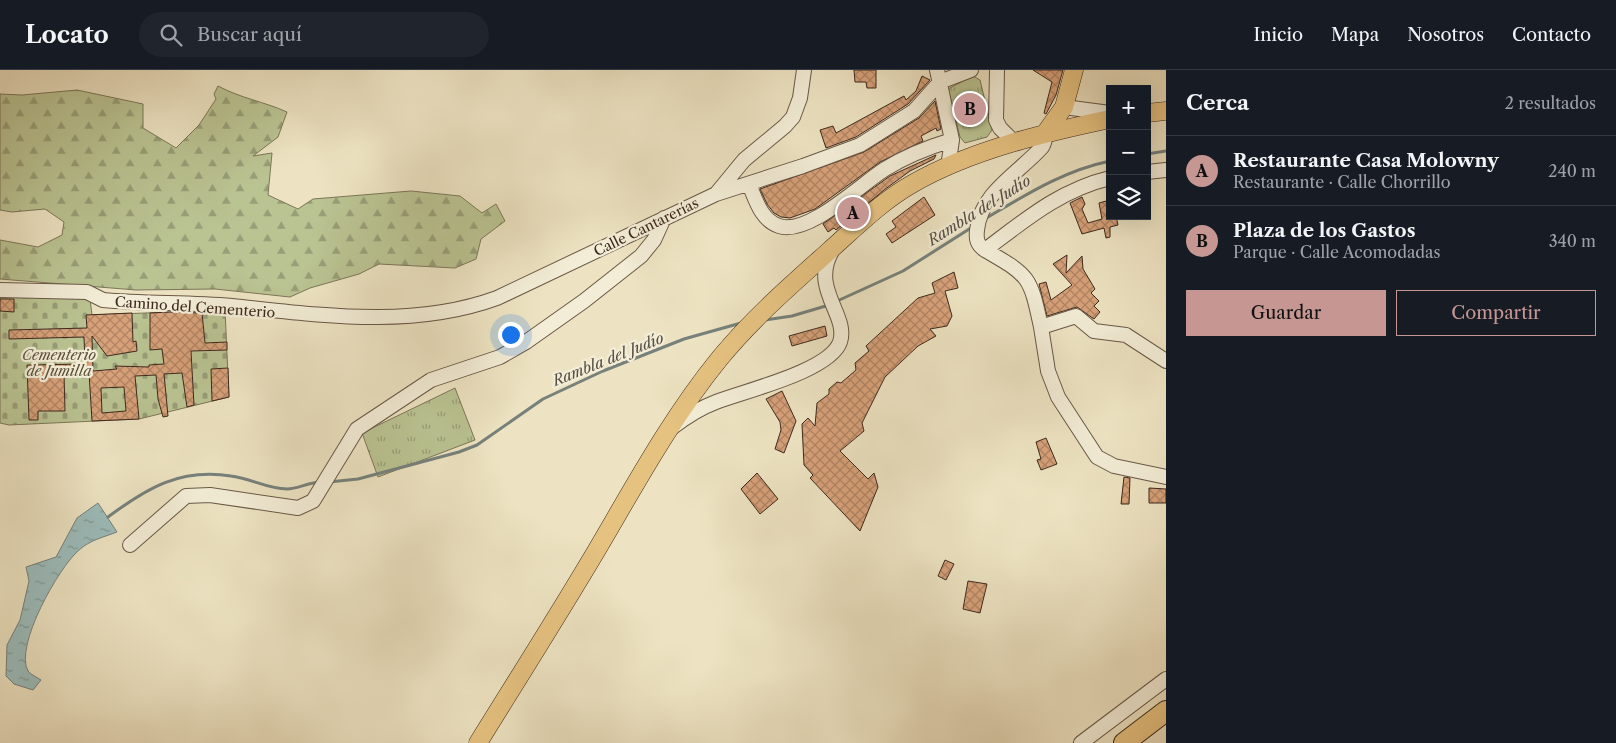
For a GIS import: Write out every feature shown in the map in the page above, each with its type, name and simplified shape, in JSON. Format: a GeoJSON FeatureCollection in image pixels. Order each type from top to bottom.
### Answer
{"type":"FeatureCollection","features":[{"type":"Feature","properties":{"kind":"highway"},"geometry":{"type":"LineString","coordinates":[[1124,743],[1166,711]]}},
{"type":"Feature","properties":{"kind":"main road"},"geometry":{"type":"LineString","coordinates":[[1046,132],[1064,107],[1074,70]]}},
{"type":"Feature","properties":{"kind":"main road"},"geometry":{"type":"LineString","coordinates":[[1151,113],[1166,111]]}},
{"type":"Feature","properties":{"kind":"main road"},"geometry":{"type":"LineString","coordinates":[[478,743],[668,432],[719,359],[770,303],[805,271],[901,191],[948,167],[1046,132],[1106,120]]}},
{"type":"Feature","properties":{"kind":"street"},"geometry":{"type":"LineString","coordinates":[[716,194],[744,160],[785,126],[797,110],[804,70]]}},
{"type":"Feature","properties":{"kind":"street"},"geometry":{"type":"LineString","coordinates":[[802,90],[809,91],[813,70]]}},
{"type":"Feature","properties":{"kind":"street"},"geometry":{"type":"LineString","coordinates":[[948,167],[947,161],[952,140],[939,76],[971,70]]}},
{"type":"Feature","properties":{"kind":"street"},"geometry":{"type":"LineString","coordinates":[[997,70],[996,120],[1000,128],[1015,143]]}},
{"type":"Feature","properties":{"kind":"street","name":"Calle Cantarerías"},"geometry":{"type":"LineString","coordinates":[[332,316],[440,313],[487,302],[716,194],[840,154],[870,139],[919,108],[939,76]]}},
{"type":"Feature","properties":{"kind":"street"},"geometry":{"type":"LineString","coordinates":[[1064,107],[1106,112]]}},
{"type":"Feature","properties":{"kind":"street"},"geometry":{"type":"LineString","coordinates":[[981,245],[982,214],[995,192],[1042,147],[1046,132]]}},
{"type":"Feature","properties":{"kind":"street"},"geometry":{"type":"LineString","coordinates":[[749,184],[766,218],[778,226],[790,228],[832,208],[895,163],[930,146],[952,140]]}},
{"type":"Feature","properties":{"kind":"street"},"geometry":{"type":"LineString","coordinates":[[1151,172],[1166,170]]}},
{"type":"Feature","properties":{"kind":"street"},"geometry":{"type":"LineString","coordinates":[[981,245],[1060,196],[1078,187],[1106,179]]}},
{"type":"Feature","properties":{"kind":"street"},"geometry":{"type":"LineString","coordinates":[[130,545],[186,496],[210,495],[298,508],[313,501],[357,429],[431,380],[500,358],[526,342],[584,301],[642,256],[654,240],[664,218]]}},
{"type":"Feature","properties":{"kind":"street"},"geometry":{"type":"LineString","coordinates":[[981,245],[1027,278],[1035,301],[1048,371],[1058,398],[1097,457],[1114,466],[1166,477]]}},
{"type":"Feature","properties":{"kind":"street"},"geometry":{"type":"LineString","coordinates":[[668,432],[706,406],[806,370],[824,361],[836,349],[840,340],[837,318],[827,290],[826,264],[835,246]]}},
{"type":"Feature","properties":{"kind":"street","name":"Camino del Cementerio"},"geometry":{"type":"LineString","coordinates":[[0,290],[87,292],[103,300],[112,301],[231,306],[332,316]]}},
{"type":"Feature","properties":{"kind":"street"},"geometry":{"type":"LineString","coordinates":[[1040,327],[1076,316],[1094,331],[1134,338],[1166,360]]}},
{"type":"Feature","properties":{"kind":"street"},"geometry":{"type":"LineString","coordinates":[[1081,743],[1166,679]]}},
{"type":"Feature","properties":{"kind":"green space"},"geometry":{"type":"Polygon","coordinates":[[[973,76],[980,80],[992,130],[987,137],[965,143],[960,137],[948,89],[973,76]]]}},
{"type":"Feature","properties":{"kind":"green space"},"geometry":{"type":"Polygon","coordinates":[[[218,86],[287,112],[278,137],[253,156],[272,153],[268,195],[298,209],[313,199],[411,191],[460,196],[482,213],[496,204],[505,221],[481,239],[476,259],[455,268],[379,264],[359,274],[310,288],[290,297],[215,289],[136,290],[0,279],[0,240],[38,247],[62,235],[64,222],[45,209],[12,212],[0,210],[0,94],[22,95],[77,90],[143,104],[143,128],[176,148],[199,125],[216,99],[214,94],[218,86]]]}},
{"type":"Feature","properties":{"kind":"green space","name":"Cementerio de Jumilla"},"geometry":{"type":"Polygon","coordinates":[[[0,296],[90,299],[92,315],[225,310],[229,397],[139,419],[9,425],[0,423],[0,296]]]}},
{"type":"Feature","properties":{"kind":"green space"},"geometry":{"type":"Polygon","coordinates":[[[455,388],[475,440],[378,477],[362,433],[455,388]]]}},
{"type":"Feature","properties":{"kind":"water"},"geometry":{"type":"Polygon","coordinates":[[[98,503],[117,532],[88,544],[70,559],[50,589],[27,644],[25,659],[28,671],[41,680],[33,690],[14,684],[6,676],[7,645],[20,620],[29,581],[26,567],[56,557],[77,518],[98,503]]]}},
{"type":"Feature","properties":{"kind":"building"},"geometry":{"type":"Polygon","coordinates":[[[854,70],[876,70],[876,88],[867,88],[866,82],[855,82],[854,70]]]}},
{"type":"Feature","properties":{"kind":"building"},"geometry":{"type":"Polygon","coordinates":[[[1033,70],[1063,70],[1056,95],[1046,114],[1044,113],[1052,82],[1033,70]]]}},
{"type":"Feature","properties":{"kind":"building"},"geometry":{"type":"Polygon","coordinates":[[[922,76],[930,80],[908,104],[856,137],[826,148],[820,130],[833,126],[836,133],[904,96],[906,100],[916,91],[922,76]]]}},
{"type":"Feature","properties":{"kind":"building"},"geometry":{"type":"Polygon","coordinates":[[[935,101],[941,129],[937,131],[936,128],[921,136],[923,141],[880,162],[815,209],[790,218],[781,217],[774,213],[767,204],[760,189],[864,152],[919,118],[935,101]]]}},
{"type":"Feature","properties":{"kind":"building"},"geometry":{"type":"Polygon","coordinates":[[[936,155],[934,159],[910,171],[884,190],[836,230],[834,228],[828,232],[823,224],[890,176],[936,155]]]}},
{"type":"Feature","properties":{"kind":"building"},"geometry":{"type":"Polygon","coordinates":[[[924,197],[935,215],[892,243],[886,234],[896,227],[892,221],[924,197]]]}},
{"type":"Feature","properties":{"kind":"building"},"geometry":{"type":"Polygon","coordinates":[[[1082,197],[1085,204],[1082,209],[1088,223],[1102,219],[1099,203],[1106,201],[1106,220],[1117,220],[1118,225],[1110,227],[1110,237],[1106,238],[1104,228],[1082,234],[1070,203],[1082,197]]]}},
{"type":"Feature","properties":{"kind":"building"},"geometry":{"type":"Polygon","coordinates":[[[1067,255],[1066,273],[1082,256],[1083,269],[1095,289],[1091,293],[1099,301],[1094,306],[1100,312],[1094,319],[1077,307],[1047,316],[1039,284],[1046,282],[1051,300],[1072,285],[1053,264],[1067,255]]]}},
{"type":"Feature","properties":{"kind":"building"},"geometry":{"type":"Polygon","coordinates":[[[954,272],[958,288],[945,291],[952,316],[947,326],[930,329],[936,336],[918,346],[885,377],[862,423],[864,431],[840,451],[868,479],[874,473],[878,487],[860,531],[810,478],[813,475],[804,465],[802,424],[808,418],[815,426],[817,403],[829,394],[829,389],[837,382],[841,383],[856,370],[855,363],[869,351],[866,346],[918,298],[935,293],[932,283],[954,272]]]}},
{"type":"Feature","properties":{"kind":"building"},"geometry":{"type":"Polygon","coordinates":[[[0,299],[14,299],[14,312],[0,311],[0,299]]]}},
{"type":"Feature","properties":{"kind":"building"},"geometry":{"type":"Polygon","coordinates":[[[132,313],[133,342],[136,341],[137,351],[107,356],[92,336],[93,371],[117,369],[115,366],[149,367],[149,365],[164,364],[162,349],[150,350],[150,313],[202,313],[205,343],[227,342],[227,350],[191,351],[194,405],[187,407],[182,373],[164,374],[168,416],[163,417],[158,399],[156,375],[135,376],[139,419],[92,421],[89,373],[64,374],[65,411],[38,411],[38,420],[29,420],[27,365],[85,364],[84,337],[9,339],[9,330],[87,328],[86,315],[132,313]],[[124,387],[101,388],[102,413],[126,411],[124,387]]]}},
{"type":"Feature","properties":{"kind":"building"},"geometry":{"type":"Polygon","coordinates":[[[825,326],[827,336],[792,346],[789,336],[825,326]]]}},
{"type":"Feature","properties":{"kind":"building"},"geometry":{"type":"Polygon","coordinates":[[[228,368],[229,397],[212,401],[211,369],[228,368]]]}},
{"type":"Feature","properties":{"kind":"building"},"geometry":{"type":"Polygon","coordinates":[[[782,391],[796,421],[784,453],[775,449],[781,430],[780,422],[766,399],[782,391]]]}},
{"type":"Feature","properties":{"kind":"building"},"geometry":{"type":"Polygon","coordinates":[[[1046,438],[1057,464],[1041,470],[1037,460],[1041,459],[1036,442],[1046,438]]]}},
{"type":"Feature","properties":{"kind":"building"},"geometry":{"type":"Polygon","coordinates":[[[757,473],[778,499],[760,514],[741,489],[757,473]]]}},
{"type":"Feature","properties":{"kind":"building"},"geometry":{"type":"Polygon","coordinates":[[[1124,477],[1130,478],[1129,504],[1121,504],[1124,477]]]}},
{"type":"Feature","properties":{"kind":"building"},"geometry":{"type":"Polygon","coordinates":[[[1149,488],[1166,489],[1166,503],[1149,503],[1149,488]]]}},
{"type":"Feature","properties":{"kind":"building"},"geometry":{"type":"Polygon","coordinates":[[[945,560],[954,564],[946,580],[938,576],[945,560]]]}},
{"type":"Feature","properties":{"kind":"building"},"geometry":{"type":"Polygon","coordinates":[[[968,581],[987,584],[980,613],[963,609],[968,581]]]}},
{"type":"Feature","properties":{"kind":"waterway","name":"Rambla del Judío"},"geometry":{"type":"LineString","coordinates":[[1151,153],[1166,151]]}},
{"type":"Feature","properties":{"kind":"waterway","name":"Rambla del Judío"},"geometry":{"type":"LineString","coordinates":[[983,220],[1029,193],[1060,178],[1092,165],[1106,162]]}},
{"type":"Feature","properties":{"kind":"waterway","name":"Rambla del Judío"},"geometry":{"type":"LineString","coordinates":[[835,302],[903,271],[974,226]]}},
{"type":"Feature","properties":{"kind":"waterway","name":"Rambla del Judío"},"geometry":{"type":"LineString","coordinates":[[765,320],[792,316],[829,305]]}},
{"type":"Feature","properties":{"kind":"waterway","name":"Rambla del Judío"},"geometry":{"type":"LineString","coordinates":[[329,482],[358,479],[459,452],[477,445],[543,399],[603,371],[684,339],[741,323]]}},
{"type":"Feature","properties":{"kind":"waterway","name":"Rambla del Judío"},"geometry":{"type":"LineString","coordinates":[[108,517],[151,489],[180,478],[196,475],[231,476],[280,489],[295,488],[321,482]]}},
{"type":"Feature","properties":{"kind":"place","name":"Plaza de los Gastos"},"geometry":{"type":"Point","coordinates":[970,109]}},
{"type":"Feature","properties":{"kind":"place","name":"Restaurante Casa Molowny"},"geometry":{"type":"Point","coordinates":[853,213]}}]}
